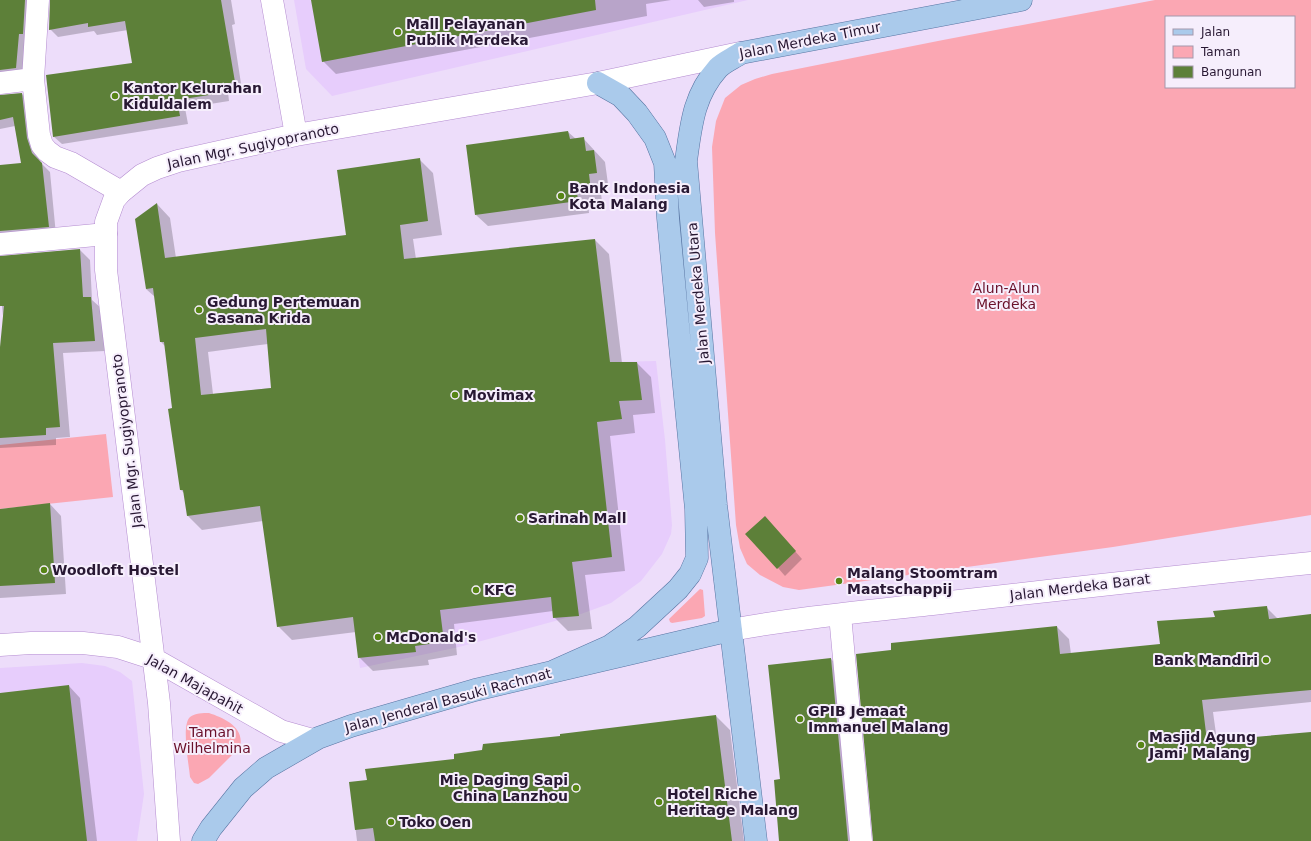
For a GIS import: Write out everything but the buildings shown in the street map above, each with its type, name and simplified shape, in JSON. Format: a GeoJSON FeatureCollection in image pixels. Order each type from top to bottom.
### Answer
{"type":"FeatureCollection","features":[{"type":"Feature","properties":{"kind":"main road"},"geometry":{"type":"LineString","coordinates":[[38,0],[33,79],[39,135],[42,145],[55,157],[71,163],[122,192]]}},
{"type":"Feature","properties":{"kind":"main road"},"geometry":{"type":"LineString","coordinates":[[272,0],[296,135]]}},
{"type":"Feature","properties":{"kind":"main road","name":"Jalan Merdeka Timur"},"geometry":{"type":"LineString","coordinates":[[598,83],[741,53],[1021,0]]}},
{"type":"Feature","properties":{"kind":"main road","name":"Jalan Merdeka Utara"},"geometry":{"type":"LineString","coordinates":[[706,507],[686,161],[692,118],[702,90],[719,67],[741,53]]}},
{"type":"Feature","properties":{"kind":"main road"},"geometry":{"type":"LineString","coordinates":[[0,83],[33,79]]}},
{"type":"Feature","properties":{"kind":"main road","name":"Jalan Mgr. Sugiyopranoto"},"geometry":{"type":"LineString","coordinates":[[152,658],[106,270],[106,222],[114,200],[142,175],[178,161],[296,135],[598,83]]}},
{"type":"Feature","properties":{"kind":"main road","name":"Jalan Merdeka Utara"},"geometry":{"type":"LineString","coordinates":[[598,83],[621,96],[637,113],[656,138],[665,163],[668,218],[679,335],[706,507]]}},
{"type":"Feature","properties":{"kind":"main road"},"geometry":{"type":"LineString","coordinates":[[0,244],[106,234]]}},
{"type":"Feature","properties":{"kind":"main road"},"geometry":{"type":"LineString","coordinates":[[706,507],[731,630],[756,841]]}},
{"type":"Feature","properties":{"kind":"main road"},"geometry":{"type":"LineString","coordinates":[[554,671],[610,646],[637,628],[678,589],[690,574],[697,558],[706,507]]}},
{"type":"Feature","properties":{"kind":"main road","name":"Jalan Merdeka Barat"},"geometry":{"type":"LineString","coordinates":[[731,630],[762,624],[840,614],[1146,579],[1311,563]]}},
{"type":"Feature","properties":{"kind":"main road"},"geometry":{"type":"LineString","coordinates":[[840,614],[861,841]]}},
{"type":"Feature","properties":{"kind":"main road","name":"Jalan Jenderal Basuki Rachmat"},"geometry":{"type":"LineString","coordinates":[[203,841],[211,828],[243,788],[266,768],[313,740],[350,726],[475,690],[731,630]]}},
{"type":"Feature","properties":{"kind":"main road","name":"Jalan Majapahit"},"geometry":{"type":"LineString","coordinates":[[0,645],[31,643],[83,643],[118,647],[152,658],[281,731],[313,740]]}},
{"type":"Feature","properties":{"kind":"main road"},"geometry":{"type":"LineString","coordinates":[[152,658],[159,703],[169,841]]}},
{"type":"Feature","properties":{"kind":"shaded area"},"geometry":{"type":"Polygon","coordinates":[[[294,0],[748,0],[332,96],[306,69],[294,0]]]}},
{"type":"Feature","properties":{"kind":"shaded area"},"geometry":{"type":"Polygon","coordinates":[[[656,361],[665,440],[672,525],[671,534],[662,554],[641,581],[611,603],[581,614],[459,647],[360,668],[352,607],[566,363],[656,361]]]}},
{"type":"Feature","properties":{"kind":"shaded area"},"geometry":{"type":"Polygon","coordinates":[[[82,663],[105,666],[120,672],[132,681],[144,794],[137,841],[0,841],[0,668],[82,663]]]}},
{"type":"Feature","properties":{"kind":"green space","name":"Alun-Alun Merdeka"},"geometry":{"type":"Polygon","coordinates":[[[1155,0],[1311,0],[1311,515],[1113,547],[799,590],[783,587],[760,575],[747,564],[740,548],[736,525],[715,233],[712,147],[716,121],[725,98],[741,85],[772,74],[1155,0]]]}},
{"type":"Feature","properties":{"kind":"green space"},"geometry":{"type":"Polygon","coordinates":[[[106,434],[113,497],[0,509],[0,445],[106,434]]]}},
{"type":"Feature","properties":{"kind":"green space"},"geometry":{"type":"Polygon","coordinates":[[[700,589],[703,590],[705,616],[702,618],[672,623],[670,622],[669,619],[700,589]]]}},
{"type":"Feature","properties":{"kind":"green space","name":"Taman Wilhelmina"},"geometry":{"type":"Polygon","coordinates":[[[209,713],[232,724],[239,734],[241,740],[240,747],[209,778],[198,784],[194,783],[190,777],[186,746],[187,721],[192,716],[209,713]]]}},
{"type":"Feature","properties":{"kind":"place","name":"Mall Pelayanan Publik Merdeka"},"geometry":{"type":"Point","coordinates":[398,32]}},
{"type":"Feature","properties":{"kind":"place","name":"Kantor Kelurahan Kiduldalem"},"geometry":{"type":"Point","coordinates":[115,96]}},
{"type":"Feature","properties":{"kind":"place","name":"Bank Indonesia Kota Malang"},"geometry":{"type":"Point","coordinates":[561,196]}},
{"type":"Feature","properties":{"kind":"place","name":"Gedung Pertemuan Sasana Krida"},"geometry":{"type":"Point","coordinates":[199,310]}},
{"type":"Feature","properties":{"kind":"place","name":"Movimax"},"geometry":{"type":"Point","coordinates":[455,395]}},
{"type":"Feature","properties":{"kind":"place","name":"Sarinah Mall"},"geometry":{"type":"Point","coordinates":[520,518]}},
{"type":"Feature","properties":{"kind":"place","name":"Woodloft Hostel"},"geometry":{"type":"Point","coordinates":[44,570]}},
{"type":"Feature","properties":{"kind":"place","name":"Malang Stoomtram Maatschappij"},"geometry":{"type":"Point","coordinates":[839,581]}},
{"type":"Feature","properties":{"kind":"place","name":"KFC"},"geometry":{"type":"Point","coordinates":[476,590]}},
{"type":"Feature","properties":{"kind":"place","name":"McDonald's"},"geometry":{"type":"Point","coordinates":[378,637]}},
{"type":"Feature","properties":{"kind":"place","name":"Bank Mandiri"},"geometry":{"type":"Point","coordinates":[1266,660]}},
{"type":"Feature","properties":{"kind":"place","name":"GPIB Jemaat Immanuel Malang"},"geometry":{"type":"Point","coordinates":[800,719]}},
{"type":"Feature","properties":{"kind":"place","name":"Masjid Agung Jami' Malang"},"geometry":{"type":"Point","coordinates":[1141,745]}},
{"type":"Feature","properties":{"kind":"place","name":"Mie Daging Sapi China Lanzhou"},"geometry":{"type":"Point","coordinates":[576,788]}},
{"type":"Feature","properties":{"kind":"place","name":"Hotel Riche Heritage Malang"},"geometry":{"type":"Point","coordinates":[659,802]}},
{"type":"Feature","properties":{"kind":"place","name":"Toko Oen"},"geometry":{"type":"Point","coordinates":[391,822]}}]}
